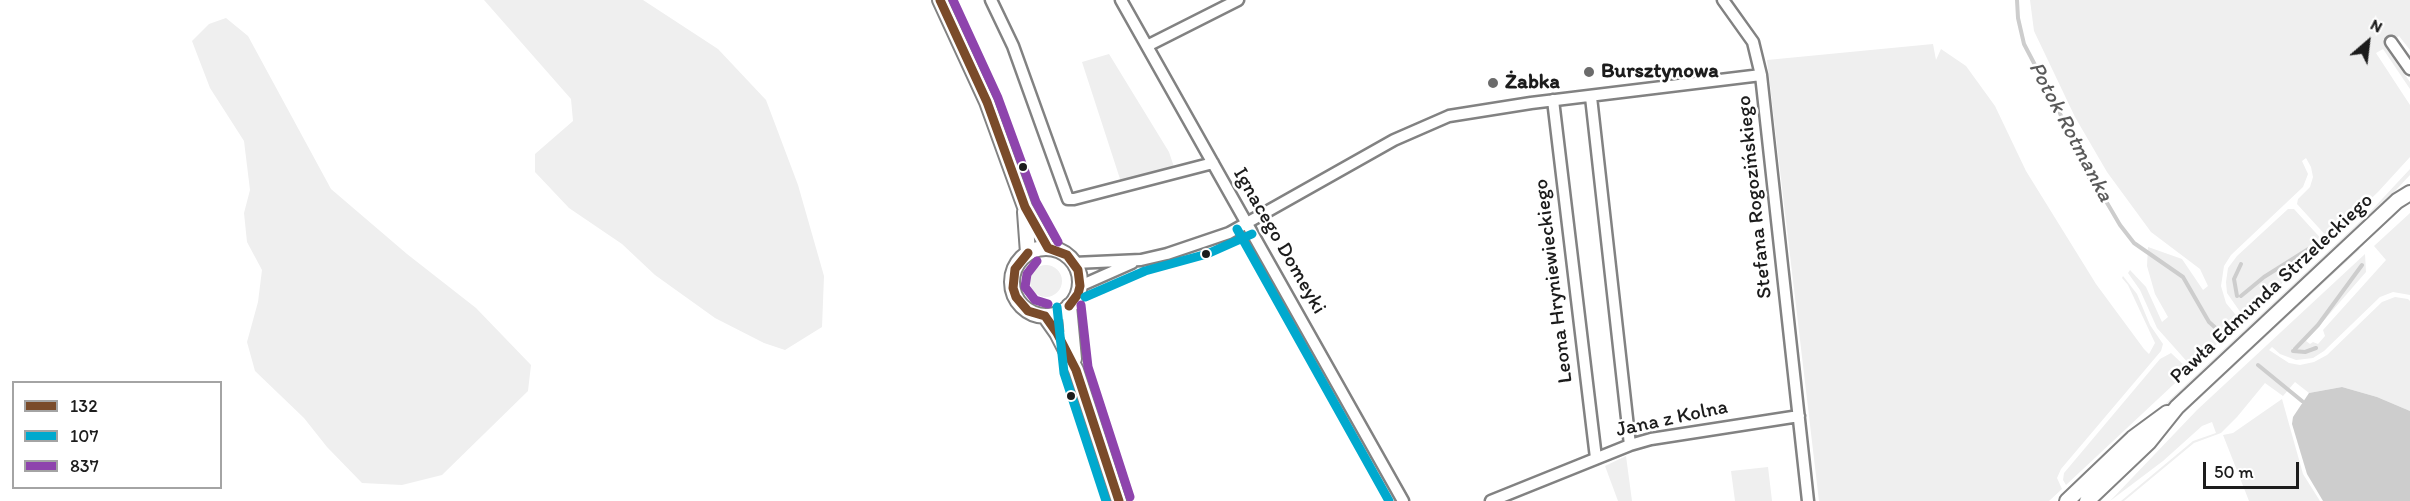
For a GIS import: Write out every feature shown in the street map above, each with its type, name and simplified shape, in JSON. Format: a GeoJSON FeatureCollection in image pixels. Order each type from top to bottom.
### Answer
{"type":"FeatureCollection","features":[{"type":"Feature","properties":{"kind":"main road"},"geometry":{"type":"LineString","coordinates":[[940,0],[987,102],[1025,207],[1048,248]]}},
{"type":"Feature","properties":{"kind":"main road","name":"Pawła Edmunda Strzeleckiego"},"geometry":{"type":"LineString","coordinates":[[2397,201],[2410,181]]}},
{"type":"Feature","properties":{"kind":"main road","name":"Pawła Edmunda Strzeleckiego"},"geometry":{"type":"LineString","coordinates":[[2067,501],[2133,438],[2177,407],[2397,201],[2410,193]]}},
{"type":"Feature","properties":{"kind":"main road"},"geometry":{"type":"LineString","coordinates":[[1025,207],[1028,253]]}},
{"type":"Feature","properties":{"kind":"main road"},"geometry":{"type":"LineString","coordinates":[[1048,248],[1067,255],[1074,263],[1080,278],[1080,286],[1078,294],[1062,312],[1045,316],[1028,310],[1016,297],[1013,288],[1015,269],[1028,253],[1048,248]]}},
{"type":"Feature","properties":{"kind":"main road"},"geometry":{"type":"LineString","coordinates":[[1069,306],[1076,370]]}},
{"type":"Feature","properties":{"kind":"main road"},"geometry":{"type":"LineString","coordinates":[[1045,316],[1057,333],[1076,370],[1119,501]]}},
{"type":"Feature","properties":{"kind":"main road","name":"Pawła Edmunda Strzeleckiego"},"geometry":{"type":"LineString","coordinates":[[2087,501],[2149,442],[2177,407]]}},
{"type":"Feature","properties":{"kind":"street"},"geometry":{"type":"LineString","coordinates":[[992,0],[1013,46],[1068,199],[1213,163]]}},
{"type":"Feature","properties":{"kind":"street","name":"Ignacego Domeyki"},"geometry":{"type":"LineString","coordinates":[[1121,0],[1403,501]]}},
{"type":"Feature","properties":{"kind":"street"},"geometry":{"type":"LineString","coordinates":[[1147,46],[1238,0]]}},
{"type":"Feature","properties":{"kind":"street"},"geometry":{"type":"LineString","coordinates":[[1723,0],[1753,42],[1761,75]]}},
{"type":"Feature","properties":{"kind":"street"},"geometry":{"type":"LineString","coordinates":[[2391,42],[2410,69]]}},
{"type":"Feature","properties":{"kind":"street","name":"Stefana Rogozińskiego"},"geometry":{"type":"LineString","coordinates":[[1080,286],[1141,260],[1202,243],[1247,223],[1394,140],[1436,120],[1463,113],[1553,100],[1761,75],[1808,501]]}},
{"type":"Feature","properties":{"kind":"street"},"geometry":{"type":"LineString","coordinates":[[1591,97],[1630,445]]}},
{"type":"Feature","properties":{"kind":"street","name":"Leona Hryniewieckiego"},"geometry":{"type":"LineString","coordinates":[[1553,100],[1596,458]]}},
{"type":"Feature","properties":{"kind":"street","name":"Stefana Rogozińskiego"},"geometry":{"type":"LineString","coordinates":[[1074,263],[1141,260]]}},
{"type":"Feature","properties":{"kind":"street","name":"Jana z Kolna"},"geometry":{"type":"LineString","coordinates":[[1491,501],[1630,445],[1799,416]]}},
{"type":"Feature","properties":{"kind":"shaded area"},"geometry":{"type":"Polygon","coordinates":[[[484,0],[643,0],[718,49],[766,100],[798,185],[824,276],[822,327],[785,350],[764,343],[715,318],[655,275],[622,244],[569,208],[535,172],[535,154],[573,121],[571,99],[484,0]]]}},
{"type":"Feature","properties":{"kind":"shaded area"},"geometry":{"type":"Polygon","coordinates":[[[2030,0],[2410,0],[2410,50],[2399,36],[2385,46],[2410,82],[2410,89],[2383,49],[2376,53],[2410,105],[2410,157],[2378,192],[2329,239],[2297,204],[2298,199],[2310,187],[2313,177],[2306,158],[2302,161],[2308,174],[2303,187],[2231,255],[2224,266],[2221,286],[2226,303],[2239,319],[2243,316],[2227,293],[2228,268],[2237,256],[2288,209],[2294,209],[2325,243],[2066,485],[2063,480],[2064,473],[2160,359],[2171,353],[2187,368],[2190,365],[2157,328],[2140,290],[2128,273],[2130,270],[2146,287],[2162,322],[2168,317],[2155,294],[2147,266],[2148,247],[2182,259],[2203,290],[2208,286],[2200,269],[2151,232],[2107,172],[2075,117],[2034,31],[2030,0]]]}},
{"type":"Feature","properties":{"kind":"shaded area"},"geometry":{"type":"Polygon","coordinates":[[[226,18],[248,36],[331,189],[407,254],[476,308],[531,365],[528,391],[442,475],[402,485],[362,483],[327,447],[304,418],[255,371],[247,342],[258,302],[262,270],[247,242],[244,213],[250,190],[244,141],[210,88],[192,41],[209,24],[226,18]]]}},
{"type":"Feature","properties":{"kind":"shaded area"},"geometry":{"type":"Polygon","coordinates":[[[1933,44],[1936,60],[1941,49],[1966,66],[1995,106],[2026,171],[2096,284],[2144,349],[2149,354],[2155,343],[2123,276],[2137,294],[2150,325],[2163,344],[2161,351],[2061,469],[2057,478],[2062,489],[2049,501],[1819,501],[1767,60],[1933,44]]]}},
{"type":"Feature","properties":{"kind":"shaded area"},"geometry":{"type":"Polygon","coordinates":[[[1109,54],[1169,152],[1174,167],[1121,182],[1082,62],[1109,54]]]}},
{"type":"Feature","properties":{"kind":"shaded area"},"geometry":{"type":"Polygon","coordinates":[[[2410,169],[2410,175],[2380,207],[2173,402],[2132,435],[2369,213],[2410,169]]]}},
{"type":"Feature","properties":{"kind":"shaded area"},"geometry":{"type":"Polygon","coordinates":[[[2410,213],[2410,295],[2393,292],[2380,297],[2324,351],[2313,358],[2296,360],[2280,354],[2272,347],[2269,350],[2289,363],[2300,365],[2314,362],[2327,355],[2382,302],[2395,297],[2408,299],[2410,301],[2410,411],[2377,397],[2342,387],[2309,393],[2295,382],[2283,396],[2265,383],[2221,433],[2194,443],[2124,501],[2121,501],[2193,441],[2216,433],[2212,422],[2202,426],[2163,461],[2110,501],[2197,410],[2365,254],[2366,272],[2306,341],[2310,344],[2313,342],[2318,344],[2325,336],[2323,330],[2386,260],[2374,246],[2410,213]]]}},
{"type":"Feature","properties":{"kind":"shaded area"},"geometry":{"type":"Polygon","coordinates":[[[2356,249],[2360,249],[2182,415],[2101,501],[2096,501],[2183,410],[2356,249]]]}},
{"type":"Feature","properties":{"kind":"shaded area"},"geometry":{"type":"Polygon","coordinates":[[[1046,265],[1057,270],[1062,281],[1057,292],[1046,297],[1035,292],[1030,281],[1035,270],[1046,265]]]}},
{"type":"Feature","properties":{"kind":"shaded area"},"geometry":{"type":"Polygon","coordinates":[[[2342,387],[2377,397],[2410,411],[2410,501],[2323,501],[2307,474],[2292,424],[2293,417],[2309,393],[2342,387]]]}},
{"type":"Feature","properties":{"kind":"shaded area"},"geometry":{"type":"Polygon","coordinates":[[[2282,399],[2303,474],[2320,501],[2249,501],[2223,435],[2233,433],[2282,399]]]}},
{"type":"Feature","properties":{"kind":"shaded area"},"geometry":{"type":"Polygon","coordinates":[[[1626,456],[1632,501],[1618,501],[1605,466],[1626,456]]]}},
{"type":"Feature","properties":{"kind":"shaded area"},"geometry":{"type":"Polygon","coordinates":[[[1768,467],[1772,501],[1735,501],[1731,471],[1768,467]]]}},
{"type":"Feature","properties":{"kind":"waterway","name":"Potok Rotmanka"},"geometry":{"type":"LineString","coordinates":[[2017,0],[2018,18],[2024,44],[2058,109],[2088,176],[2134,243],[2183,277],[2209,322],[2218,330]]}},
{"type":"Feature","properties":{"kind":"waterway"},"geometry":{"type":"LineString","coordinates":[[2241,296],[2264,277],[2318,243]]}},
{"type":"Feature","properties":{"kind":"waterway"},"geometry":{"type":"LineString","coordinates":[[2237,296],[2234,279],[2241,264]]}},
{"type":"Feature","properties":{"kind":"waterway"},"geometry":{"type":"LineString","coordinates":[[2295,349],[2318,325],[2362,265]]}},
{"type":"Feature","properties":{"kind":"waterway"},"geometry":{"type":"LineString","coordinates":[[2293,351],[2305,352],[2316,348]]}},
{"type":"Feature","properties":{"kind":"waterway","name":"Potok Rotmanka"},"geometry":{"type":"LineString","coordinates":[[2258,365],[2302,401]]}},
{"type":"Feature","properties":{"kind":"transit line","name":"132"},"geometry":{"type":"LineString","coordinates":[[940,0],[987,102],[1025,207],[1048,248]]}},
{"type":"Feature","properties":{"kind":"transit line","name":"837"},"geometry":{"type":"LineString","coordinates":[[953,0],[998,98],[1036,202],[1058,242]]}},
{"type":"Feature","properties":{"kind":"transit line","name":"107"},"geometry":{"type":"LineString","coordinates":[[1237,229],[1389,501]]}},
{"type":"Feature","properties":{"kind":"transit line","name":"107"},"geometry":{"type":"LineString","coordinates":[[1085,297],[1145,271],[1207,254],[1252,234]]}},
{"type":"Feature","properties":{"kind":"transit line","name":"132"},"geometry":{"type":"LineString","coordinates":[[1048,248],[1067,255],[1078,270],[1080,286],[1078,294],[1069,306]]}},
{"type":"Feature","properties":{"kind":"transit line","name":"132"},"geometry":{"type":"LineString","coordinates":[[1028,253],[1015,269],[1013,288],[1016,297],[1028,311],[1045,316]]}},
{"type":"Feature","properties":{"kind":"transit line","name":"837"},"geometry":{"type":"LineString","coordinates":[[1037,261],[1027,274],[1025,287],[1035,300],[1048,304]]}},
{"type":"Feature","properties":{"kind":"transit line","name":"837"},"geometry":{"type":"LineString","coordinates":[[1081,305],[1088,367],[1130,497]]}},
{"type":"Feature","properties":{"kind":"transit line","name":"107"},"geometry":{"type":"LineString","coordinates":[[1057,307],[1064,373],[1106,501]]}},
{"type":"Feature","properties":{"kind":"transit line","name":"132"},"geometry":{"type":"LineString","coordinates":[[1045,316],[1057,333],[1076,370],[1119,501]]}},
{"type":"Feature","properties":{"kind":"place","name":"Bursztynowa"},"geometry":{"type":"Point","coordinates":[1589,72]}},
{"type":"Feature","properties":{"kind":"place","name":"Żabka"},"geometry":{"type":"Point","coordinates":[1493,83]}}]}
